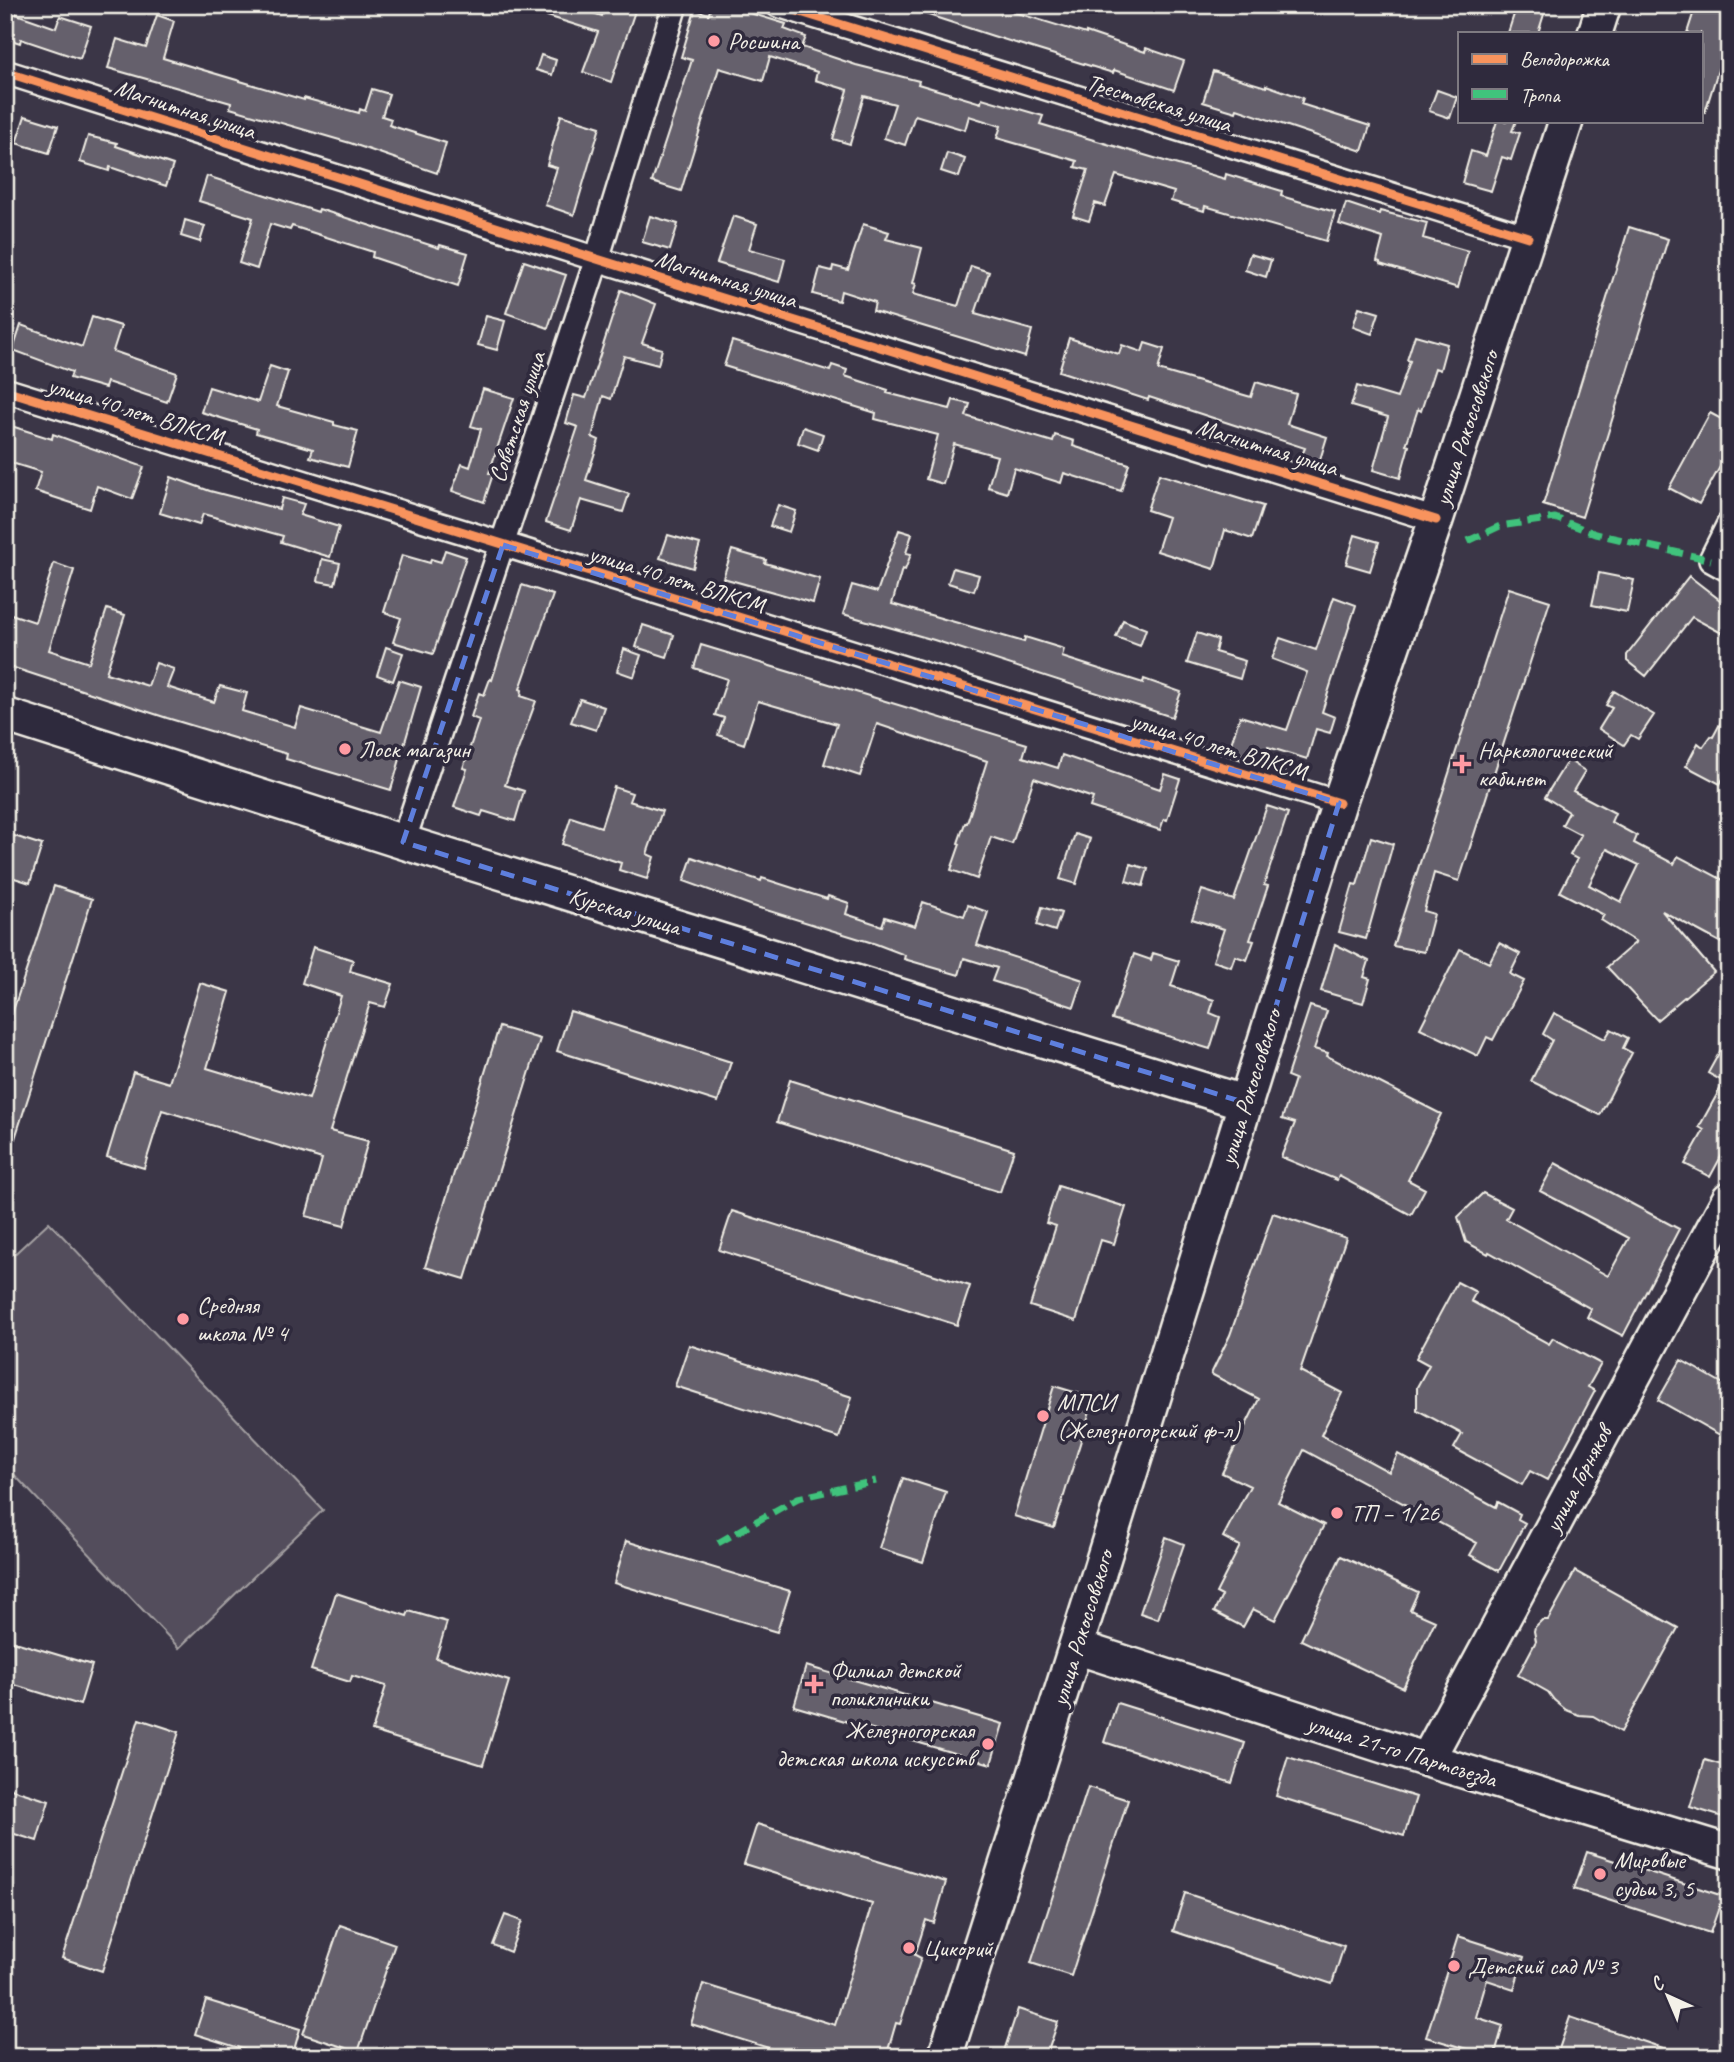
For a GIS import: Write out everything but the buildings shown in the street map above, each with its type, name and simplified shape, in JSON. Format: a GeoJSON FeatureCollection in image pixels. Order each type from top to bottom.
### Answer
{"type":"FeatureCollection","features":[{"type":"Feature","properties":{"kind":"main road"},"geometry":{"type":"LineString","coordinates":[[1595,32],[1604,5]]}},
{"type":"Feature","properties":{"kind":"main road","name":"улица Рокоссовского"},"geometry":{"type":"LineString","coordinates":[[945,2057],[1339,803],[1436,520],[1566,122]]}},
{"type":"Feature","properties":{"kind":"main road","name":"Курская улица"},"geometry":{"type":"LineString","coordinates":[[5,715],[403,842],[1246,1102]]}},
{"type":"Feature","properties":{"kind":"main road","name":"улица Горняков"},"geometry":{"type":"LineString","coordinates":[[1427,1760],[1729,1199]]}},
{"type":"Feature","properties":{"kind":"main road","name":"улица 21-го Партсъезда"},"geometry":{"type":"LineString","coordinates":[[1076,1647],[1427,1760],[1729,1852]]}},
{"type":"Feature","properties":{"kind":"street","name":"Советская улица"},"geometry":{"type":"LineString","coordinates":[[403,842],[597,259],[675,5]]}},
{"type":"Feature","properties":{"kind":"street","name":"Трестовская улица"},"geometry":{"type":"LineString","coordinates":[[778,5],[1528,237]]}},
{"type":"Feature","properties":{"kind":"street","name":"Магнитная улица"},"geometry":{"type":"LineString","coordinates":[[5,72],[1436,520]]}},
{"type":"Feature","properties":{"kind":"street","name":"улица 40 лет ВЛКСМ"},"geometry":{"type":"LineString","coordinates":[[5,390],[1339,803]]}},
{"type":"Feature","properties":{"kind":"street"},"geometry":{"type":"LineString","coordinates":[[1729,524],[1711,560],[1729,570]]}},
{"type":"Feature","properties":{"kind":"highlighted area"},"geometry":{"type":"Polygon","coordinates":[[[503,545],[1339,803],[1246,1103],[403,842],[503,545]]]}},
{"type":"Feature","properties":{"kind":"shaded area"},"geometry":{"type":"Polygon","coordinates":[[[49,1222],[323,1510],[179,1648],[5,1465],[5,1263],[49,1222]]]}},
{"type":"Feature","properties":{"kind":"marked path"},"geometry":{"type":"LineString","coordinates":[[1468,541],[1500,526],[1555,518],[1596,534],[1711,560]]}},
{"type":"Feature","properties":{"kind":"marked path"},"geometry":{"type":"LineString","coordinates":[[718,1543],[798,1498],[876,1481]]}},
{"type":"Feature","properties":{"kind":"cycle path"},"geometry":{"type":"LineString","coordinates":[[778,5],[1528,237]]}},
{"type":"Feature","properties":{"kind":"cycle path"},"geometry":{"type":"LineString","coordinates":[[5,72],[1436,520]]}},
{"type":"Feature","properties":{"kind":"cycle path"},"geometry":{"type":"LineString","coordinates":[[5,390],[1339,803]]}},
{"type":"Feature","properties":{"kind":"place","name":"Росшина"},"geometry":{"type":"Point","coordinates":[714,41]}},
{"type":"Feature","properties":{"kind":"place","name":"Лоск магазин"},"geometry":{"type":"Point","coordinates":[345,749]}},
{"type":"Feature","properties":{"kind":"place","name":"Наркологический кабинет"},"geometry":{"type":"Point","coordinates":[1462,764]}},
{"type":"Feature","properties":{"kind":"place","name":"Средняя школа № 4"},"geometry":{"type":"Point","coordinates":[183,1319]}},
{"type":"Feature","properties":{"kind":"place","name":"МПСИ (Железногорский ф-л)"},"geometry":{"type":"Point","coordinates":[1043,1416]}},
{"type":"Feature","properties":{"kind":"place","name":"ТП – 1/26"},"geometry":{"type":"Point","coordinates":[1337,1513]}},
{"type":"Feature","properties":{"kind":"place","name":"Филиал детской поликлиники"},"geometry":{"type":"Point","coordinates":[814,1684]}},
{"type":"Feature","properties":{"kind":"place","name":"Железногорская детская школа искусств"},"geometry":{"type":"Point","coordinates":[988,1744]}},
{"type":"Feature","properties":{"kind":"place","name":"Мировые судьи 3, 5"},"geometry":{"type":"Point","coordinates":[1600,1874]}},
{"type":"Feature","properties":{"kind":"place","name":"Цикорий"},"geometry":{"type":"Point","coordinates":[909,1948]}},
{"type":"Feature","properties":{"kind":"place","name":"Детский сад № 3"},"geometry":{"type":"Point","coordinates":[1454,1966]}}]}
